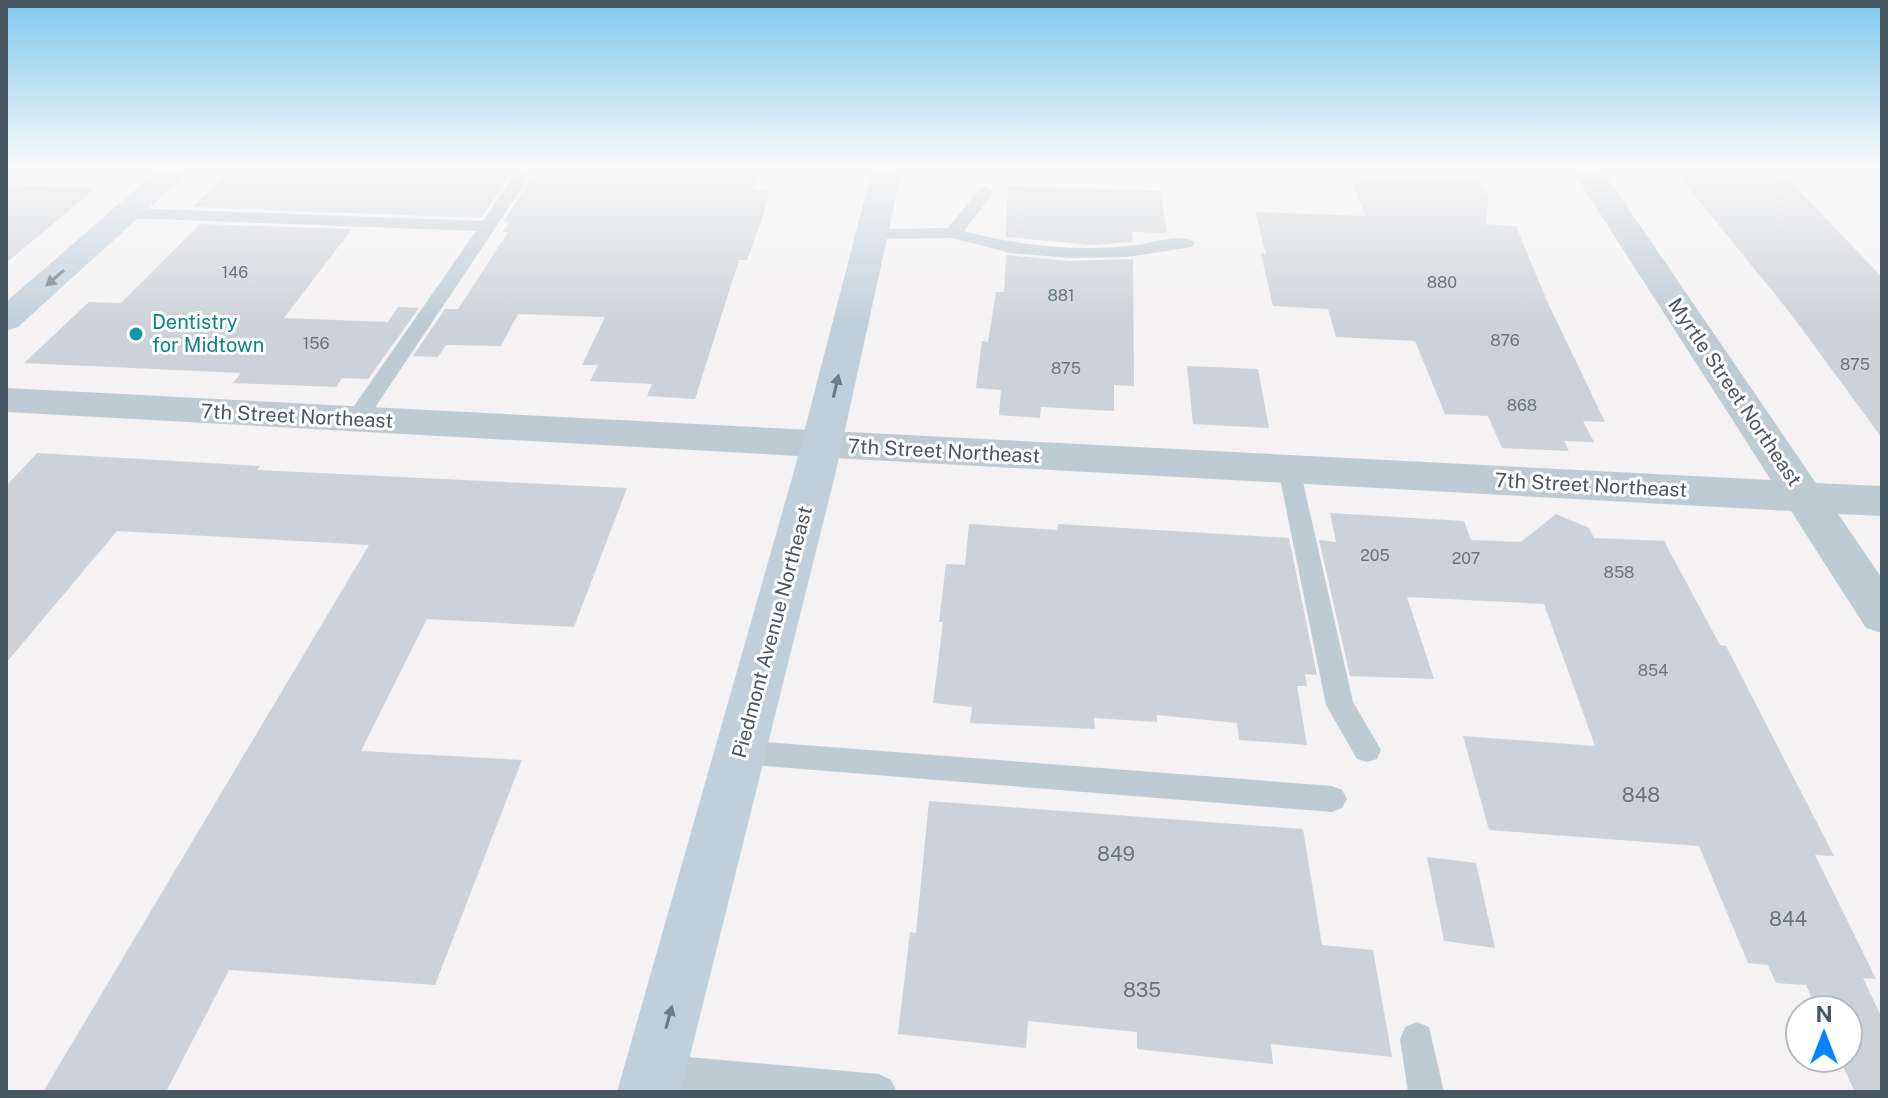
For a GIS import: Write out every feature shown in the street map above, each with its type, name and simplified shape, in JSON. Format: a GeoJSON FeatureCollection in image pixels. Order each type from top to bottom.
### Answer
{"type":"FeatureCollection","features":[{"type":"Feature","properties":{"kind":"main road"},"geometry":{"type":"LineString","coordinates":[[6,320],[120,221]]}},
{"type":"Feature","properties":{"kind":"main road","name":"Piedmont Avenue Northeast"},"geometry":{"type":"LineString","coordinates":[[652,1081],[822,444],[874,221]]}},
{"type":"Feature","properties":{"kind":"street","name":"Myrtle Street Northeast"},"geometry":{"type":"LineString","coordinates":[[1621,221],[1882,615]]}},
{"type":"Feature","properties":{"kind":"street","name":"7th Street Northeast"},"geometry":{"type":"LineString","coordinates":[[6,400],[1882,501]]}},
{"type":"Feature","properties":{"kind":"lane"},"geometry":{"type":"LineString","coordinates":[[357,221],[489,226]]}},
{"type":"Feature","properties":{"kind":"lane"},"geometry":{"type":"LineString","coordinates":[[356,419],[492,221]]}},
{"type":"Feature","properties":{"kind":"lane"},"geometry":{"type":"LineString","coordinates":[[953,233],[962,221]]}},
{"type":"Feature","properties":{"kind":"lane"},"geometry":{"type":"LineString","coordinates":[[871,234],[953,233],[988,245],[1071,255],[1133,253],[1186,243]]}},
{"type":"Feature","properties":{"kind":"lane"},"geometry":{"type":"LineString","coordinates":[[1289,469],[1340,705],[1367,750]]}},
{"type":"Feature","properties":{"kind":"lane"},"geometry":{"type":"LineString","coordinates":[[740,752],[1332,799]]}},
{"type":"Feature","properties":{"kind":"lane"},"geometry":{"type":"LineString","coordinates":[[1417,1039],[1426,1092]]}},
{"type":"Feature","properties":{"kind":"lane"},"geometry":{"type":"LineString","coordinates":[[652,1081],[879,1092]]}},
{"type":"Feature","properties":{"kind":"building"},"geometry":{"type":"Polygon","coordinates":[[[6,221],[56,221],[6,263],[6,221]]]}},
{"type":"Feature","properties":{"kind":"building"},"geometry":{"type":"Polygon","coordinates":[[[761,221],[747,260],[739,260],[695,399],[647,396],[652,384],[590,381],[598,365],[582,365],[605,317],[518,314],[501,346],[446,345],[438,357],[413,356],[445,309],[458,309],[508,232],[503,232],[509,222],[503,222],[761,221]]]}},
{"type":"Feature","properties":{"kind":"building"},"geometry":{"type":"Polygon","coordinates":[[[1007,221],[1165,221],[1167,233],[1132,232],[1133,242],[1092,245],[1006,237],[1007,221]]]}},
{"type":"Feature","properties":{"kind":"building"},"geometry":{"type":"Polygon","coordinates":[[[1257,221],[1486,221],[1486,224],[1516,226],[1547,301],[1605,422],[1583,421],[1594,442],[1564,441],[1569,451],[1502,448],[1488,416],[1445,414],[1415,341],[1336,337],[1328,309],[1273,306],[1261,254],[1266,254],[1257,221]]]}},
{"type":"Feature","properties":{"kind":"building"},"geometry":{"type":"Polygon","coordinates":[[[1716,221],[1829,221],[1882,277],[1882,438],[1791,314],[1716,221]]]}},
{"type":"Feature","properties":{"kind":"building"},"geometry":{"type":"Polygon","coordinates":[[[200,224],[352,229],[284,318],[388,322],[398,307],[419,308],[368,379],[342,378],[336,387],[233,383],[241,373],[24,363],[89,302],[121,303],[200,224]]]}},
{"type":"Feature","properties":{"kind":"building"},"geometry":{"type":"Polygon","coordinates":[[[1006,255],[1069,261],[1133,259],[1134,386],[1114,385],[1114,411],[1041,407],[1040,418],[999,415],[1001,390],[976,388],[982,341],[988,342],[996,292],[1004,292],[1006,255]]]}},
{"type":"Feature","properties":{"kind":"building"},"geometry":{"type":"Polygon","coordinates":[[[1187,366],[1258,369],[1269,428],[1193,424],[1187,366]]]}},
{"type":"Feature","properties":{"kind":"building"},"geometry":{"type":"Polygon","coordinates":[[[37,453],[260,466],[257,470],[627,488],[574,627],[427,619],[361,751],[522,760],[435,985],[229,970],[166,1092],[43,1092],[369,545],[117,531],[6,663],[6,486],[37,453]]]}},
{"type":"Feature","properties":{"kind":"building"},"geometry":{"type":"Polygon","coordinates":[[[1330,513],[1464,521],[1471,540],[1521,542],[1556,514],[1589,528],[1594,538],[1664,541],[1720,645],[1726,646],[1834,856],[1815,855],[1876,979],[1863,978],[1882,1018],[1882,1092],[1855,1092],[1847,1074],[1864,1074],[1864,994],[1810,994],[1806,985],[1776,983],[1768,965],[1748,963],[1699,846],[1489,830],[1463,736],[1595,746],[1544,604],[1407,597],[1434,679],[1350,676],[1319,540],[1336,542],[1330,513]]]}},
{"type":"Feature","properties":{"kind":"building"},"geometry":{"type":"Polygon","coordinates":[[[969,524],[1057,530],[1058,524],[1289,538],[1317,675],[1305,674],[1307,686],[1297,686],[1307,745],[1239,740],[1237,723],[1157,715],[1157,722],[1094,718],[1095,729],[970,723],[972,707],[933,703],[943,622],[939,622],[946,564],[965,565],[969,524]]]}},
{"type":"Feature","properties":{"kind":"building"},"geometry":{"type":"Polygon","coordinates":[[[929,801],[1303,829],[1322,945],[1373,950],[1392,1057],[1271,1044],[1273,1064],[1137,1049],[1137,1032],[1028,1021],[1026,1048],[898,1034],[910,932],[916,933],[929,801]]]}},
{"type":"Feature","properties":{"kind":"building"},"geometry":{"type":"Polygon","coordinates":[[[1427,857],[1476,863],[1495,948],[1444,941],[1427,857]]]}},
{"type":"Feature","properties":{"kind":"place","name":"Dentistry for Midtown"},"geometry":{"type":"Point","coordinates":[136,334]}}]}
